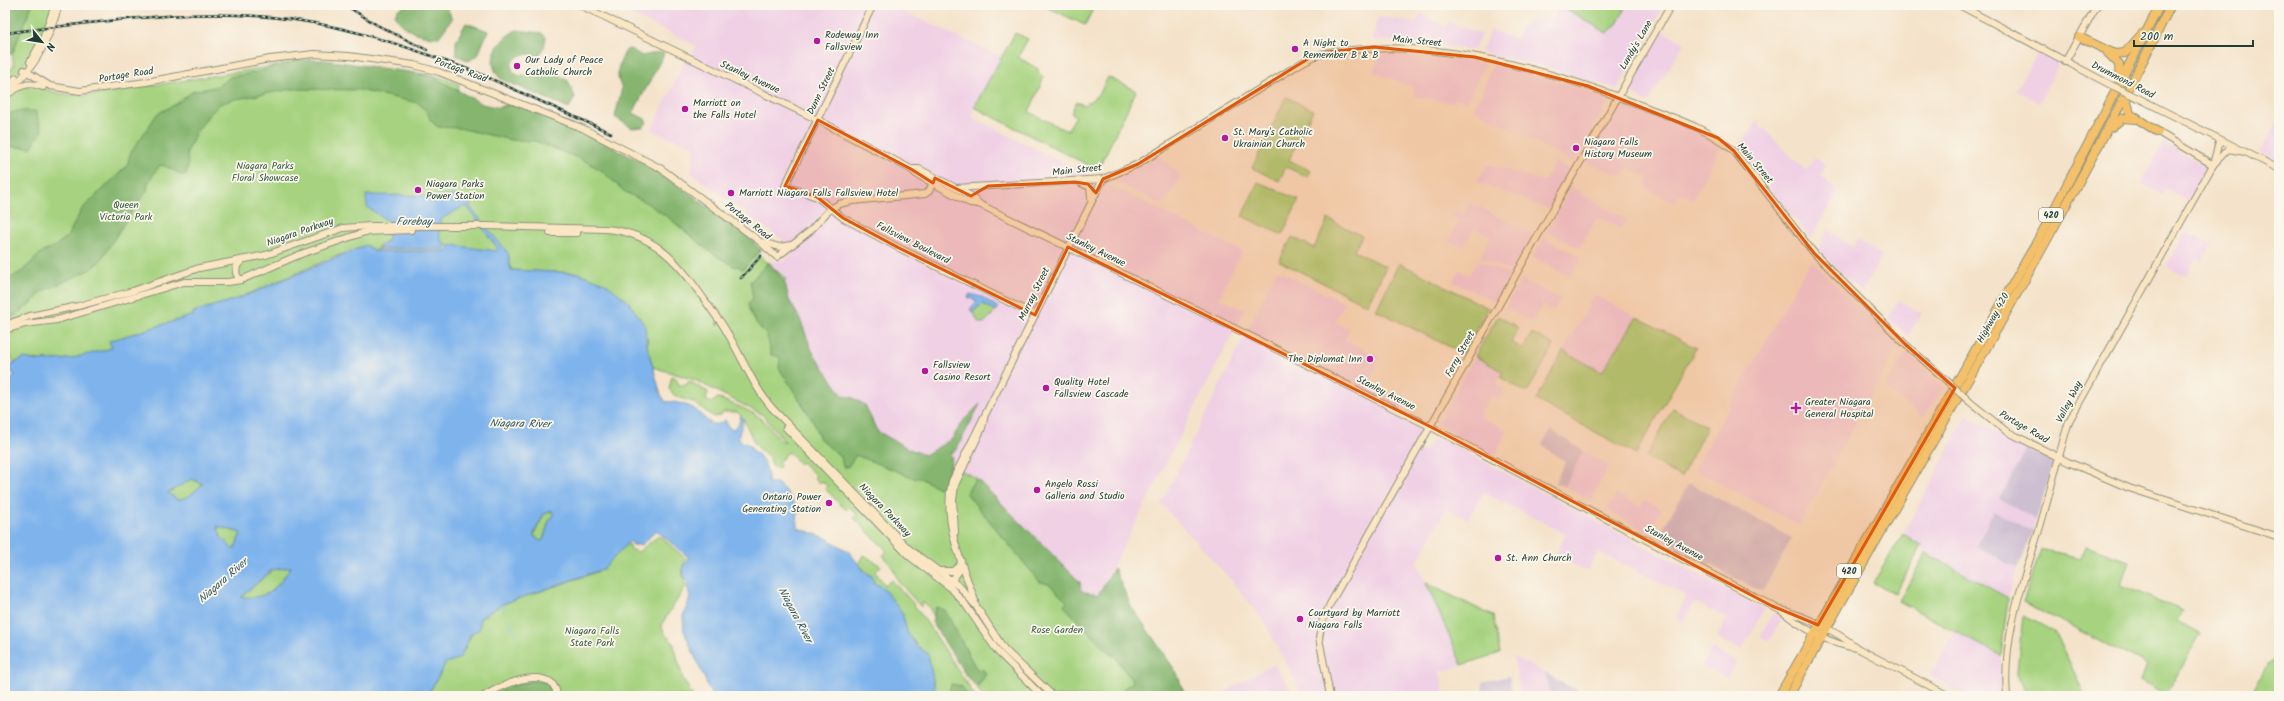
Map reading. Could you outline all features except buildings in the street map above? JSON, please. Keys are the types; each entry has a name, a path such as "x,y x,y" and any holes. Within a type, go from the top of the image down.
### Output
{"highway":[{"name":"Highway 420","path":"1820,631 2044,229 2120,86 2160,5"},
{"name":"Highway 420","path":"1820,631 2021,289 2126,96 2172,5"},
{"path":"2079,37 2115,54 2125,53 2152,22"},
{"path":"2103,49 2119,64 2121,73 2120,86"},
{"path":"2126,96 2126,102 2130,114 2158,132"},
{"path":"2103,138 2118,120 2126,117 2139,121"},
{"path":"1784,696 1820,631"},
{"name":"420","path":"1779,696 1820,631"},
{"name":"420","path":"1790,696 1820,631"}],"main road":[{"path":"5,88 25,72 40,45 54,5"},
{"path":"5,93 25,72 44,47 59,5"},
{"name":"Stanley Avenue","path":"580,5 818,120 911,169 919,169 970,203 979,204 1068,247 1431,427 1780,610 1795,621 1820,631 1845,647 1857,648 1950,696"},
{"name":"Dunn Street","path":"785,186 873,5"},
{"name":"Lundy's Lane","path":"1618,96 1671,5"},
{"name":"Drummond Road","path":"1959,5 2065,62 2279,169"},
{"path":"2065,62 2097,5"},
{"name":"Main Street","path":"956,188 1075,182 1103,179 1138,164 1311,58 1327,52 1374,48 1398,48 1475,57 1550,74 1618,96 1689,124 1718,138 1734,151 1812,250"},
{"name":"Portage Road","path":"25,72 47,85 66,90 84,91 112,88 270,59 314,54 349,56 414,65 439,72 582,128 660,168 758,240 777,257 810,231 830,209"},
{"path":"5,96 20,86 30,83 59,92 73,94 97,92 112,88"},
{"name":"Ferry Street","path":"1330,696 1319,638 1322,622 1330,604 1618,96"},
{"path":"2158,132 2194,154 2215,164 2228,149 2245,152"},
{"name":"Valley Way","path":"2215,164 2215,152 2221,141"},
{"name":"Valley Way","path":"2007,696 2006,658 2016,605 2060,458 2069,421 2215,164 2221,141"},
{"path":"2194,154 2204,156 2215,152"},
{"name":"Murray Street","path":"976,606 960,561 954,538 953,500 955,485 982,428 984,419 1103,179"},
{"path":"830,209 852,200 925,194 934,180"},
{"name":"Stanley Avenue","path":"934,180 956,188 973,197 979,204"},
{"path":"1075,182 1088,184 1092,192 1091,204"},
{"name":"Fallsview Boulevard","path":"785,186 817,197 843,218 899,248 1035,315"},
{"path":"973,197 976,191 988,186"},
{"name":"Niagara Parkway","path":"5,325 30,316 78,306 133,291 199,268 273,253 336,230 354,227 606,229 636,235 655,245 673,259 737,347 758,388 772,408 907,547 952,580 976,606 1004,649 1053,696"},
{"name":"Niagara Parkway","path":"5,330 25,324 57,320 184,282 230,282 244,279 317,248 365,232 387,228"},
{"path":"758,240 779,247 791,245"},
{"name":"Portage Road","path":"1812,250 1905,344 1970,402 2006,431 2060,458 2129,488 2279,537"},
{"path":"244,259 238,263 236,273 239,279 244,279"},
{"name":"Niagara Parkway","path":"717,321 755,390 770,410 909,556 948,586 965,604 1002,656 1042,696"},
{"path":"940,571 950,572 960,561"},
{"path":"948,586 960,561"},
{"path":"484,696 502,686 535,678 552,683 556,690 556,696"}],"highlighted area":[{"path":"1374,47 1475,57 1588,86 1718,138 1734,151 1814,253 1905,344 1955,388 1818,625 1772,606 1431,427 1068,247 1035,315 899,248 843,218 817,197 785,186 818,120 911,169 933,183 935,178 971,196 988,186 1075,182 1088,184 1096,193 1103,179 1138,164 1311,57 1327,52"}],"shaded area":[{"path":"612,5 890,5 1002,57 974,107 972,117 1242,251 1219,298 1245,310 1098,596 1081,591 1080,582 976,478 860,436 807,374 783,283 786,279 769,262 786,260 792,253 784,241 691,173 695,146 651,131 683,65 697,46"},
{"path":"1560,5 1607,33 1617,24 1627,5 1647,5 1661,12 1617,89 1552,69 1480,52 1491,30 1516,39 1521,28 1532,20 1537,20 1540,15 1551,20"},
{"path":"1421,14 1446,27 1449,22 1481,34 1474,50 1427,43 1372,40 1378,17 1416,22"},
{"path":"1661,30 1684,43 1648,102 1631,93 1628,88"},
{"path":"1381,53 1469,61 1485,64 1467,102 1455,98 1453,103 1414,96 1413,87 1373,72"},
{"path":"2038,53 2059,64 2039,103 2016,90"},
{"path":"1493,65 1576,87 1609,100 1574,163 1474,109"},
{"path":"1620,103 1690,129 1710,138 1721,147 1693,199 1679,193 1674,203 1645,188 1649,178 1627,168 1622,176 1585,162"},
{"path":"2279,118 2279,163 2259,153"},
{"path":"1757,122 1806,171 1815,158 1826,165 1820,175 1837,192 1811,239 1737,148"},
{"path":"2164,141 2207,167 2189,203 2166,188 2162,195 2141,183"},
{"path":"1159,156 1181,176 1163,205 1114,181"},
{"path":"1555,161 1570,170 1549,209 1477,182 1488,164 1544,181"},
{"path":"1571,187 1627,220 1622,229 1598,217 1579,248 1547,231"},
{"path":"1469,202 1533,234 1512,272 1480,257 1491,236 1474,228 1463,248 1448,240 1459,221 1451,216 1456,209 1464,213"},
{"path":"1828,230 1853,247 1858,239 1882,256 1862,292 1818,250"},
{"path":"2186,231 2212,244 2202,262 2196,259 2186,277 2166,266"},
{"path":"1544,238 1581,257 1570,277 1533,257"},
{"path":"1478,260 1510,275 1496,302 1453,282 1459,270 1469,275"},
{"name":"Greater Niagara General Hospital","path":"1811,260 1898,346 1799,525 1694,469"},
{"path":"1277,270 1344,303 1335,322 1349,329 1345,340 1380,357 1368,385 1405,404 1399,416 1419,428 1420,436 1415,446 1424,452 1434,438 1441,439 1764,609 1742,651 1717,638 1727,618 1695,602 1683,622 1676,618 1687,596 1598,552 1587,571 1555,555 1566,534 1484,493 1468,519 1446,509 1417,563 1462,665 1440,672 1444,696 1303,696 1266,625 1233,582 1161,504"},
{"path":"1521,279 1560,299 1554,310 1542,305 1532,322 1505,308"},
{"path":"1594,295 1637,317 1602,372 1563,351"},
{"path":"1899,300 1922,313 1908,336 1888,318"},
{"path":"1906,352 1944,387 1923,417 1885,388"},
{"path":"1475,356 1503,372 1496,384 1504,389 1498,401 1490,397 1479,416 1508,431 1495,455 1437,425"},
{"path":"1967,415 2027,449 2000,499 2036,520 2033,531 1994,511 1975,546 2018,568 2008,598 1926,553 1922,546 1903,534"},
{"path":"1551,430 1583,451 1565,486 1555,483 1565,462 1542,445"},
{"path":"2027,449 2054,462 2036,520 1999,499"},
{"path":"1583,451 1609,466 1591,500 1565,486"},
{"path":"1689,483 1792,538 1762,592 1658,537"},
{"path":"1616,494 1640,506 1644,500 1662,509 1649,531 1647,532 1607,510"},
{"path":"1994,511 2033,531 2018,568 1975,547"},
{"path":"1773,613 1782,618 1769,642 1760,637"},
{"path":"1955,631 2001,656 2002,696 1968,696 1930,676"},
{"path":"1711,648 1737,661 1728,679 1702,665"},
{"path":"1513,657 1545,673 1551,696 1521,696"},
{"path":"1274,664 1295,696 1217,696"},
{"path":"1545,673 1588,696 1551,696"},
{"path":"1509,676 1513,696 1483,696 1482,682"}],"green space":[{"path":"5,5 32,5 12,54 5,54"},
{"path":"32,5 53,5 40,39 34,49 22,68 5,85 5,75 14,65 12,54"},
{"path":"408,5 443,5 447,7 452,19 439,37 420,34 408,29 398,20 395,15 397,10"},
{"path":"1042,5 1095,5 1085,25"},
{"path":"1567,5 1627,5 1617,24 1607,33 1565,8"},
{"path":"466,23 488,31 478,55 469,61 456,55 456,41"},
{"path":"517,30 542,33 546,37 542,52 538,56 526,54 520,56 511,64 513,71 521,76 548,68 568,81 575,97 569,108 501,79 496,72 493,65 493,58 499,44 504,38"},
{"path":"1015,33 1028,39 1018,57 1038,69 1038,73 1044,77 1029,112 1067,131 1076,116 1071,113 1076,102 1085,105 1100,93 1108,77 1136,91 1098,170 974,107"},
{"path":"630,49 642,56 660,52 664,54 633,113 645,119 647,123 643,127 632,128 615,117 622,88 618,78 618,69 626,50"},
{"path":"297,60 325,60 434,77 482,104 500,108 509,105 537,110 592,133 617,150 650,165 747,235 761,250 742,270 738,266 735,267 709,251 669,218 645,202 625,192 601,170 583,160 535,141 511,140 459,128 438,127 431,121 427,112 418,103 359,90 292,89 231,100 220,104 208,116 195,134 187,152 188,167 186,174 181,175 162,165 159,166 148,183 147,191 136,205 100,261 91,269 42,292 33,302 5,322 5,281 21,272 41,253 55,246 67,237 82,209 127,166 130,154 157,114 176,104 193,91 215,87 229,77 258,72"},
{"name":"Queen Victoria Park","path":"306,61 435,75 459,84 458,92 481,105 495,108 510,104 580,132 706,207 786,279 783,283 807,374 860,436 948,464 976,478 1080,582 1081,591 1098,596 1169,696 983,696 977,688 986,673 983,670 980,671 974,665 958,636 936,607 934,616 928,606 921,602 921,607 898,581 894,570 883,555 887,551 854,518 857,514 849,507 846,510 825,489 827,486 822,481 820,483 814,478 816,476 802,462 800,464 788,452 778,463 780,467 778,469 772,466 771,461 755,444 743,418 737,412 723,412 721,415 714,417 693,402 675,396 669,389 672,376 676,378 679,385 686,385 689,381 708,392 706,400 711,403 718,398 753,413 763,420 782,441 786,443 763,415 695,380 653,367 647,346 648,339 578,273 511,270 508,253 501,247 496,251 449,246 445,244 439,236 440,219 466,204 367,207 388,221 388,240 379,245 377,251 364,248 333,257 237,299 194,312 194,315 110,341 112,348 86,356 69,359 33,359 14,363 5,342 5,98 19,88 37,86 58,93 85,96"},
{"path":"1286,97 1313,110 1289,160 1311,171 1308,177 1286,167 1279,181 1252,168"},
{"path":"18,111 35,111 42,131 31,148 5,146 5,115"},
{"path":"1258,182 1299,200 1282,235 1242,216"},
{"path":"1328,219 1362,236 1354,251 1386,267 1367,305 1279,261 1292,237 1314,248"},
{"path":"769,262 785,283 789,300 800,319 812,351 843,396 853,398 865,405 877,431 909,449 925,455 952,439 964,420 980,404 956,450 950,453 952,460 943,485 939,488 918,477 916,479 856,455 848,467 843,467 841,457 820,439 813,421 779,368 780,357 771,355 767,335 755,321 750,312 748,304 753,298 750,282"},
{"path":"1399,263 1488,308 1464,354 1376,310"},
{"path":"982,304 996,311 984,323 979,323 973,312"},
{"path":"1498,316 1519,328 1511,342 1523,349 1532,333 1554,345 1527,393 1500,377 1503,372 1475,356"},
{"path":"1637,317 1696,348 1636,454 1536,400 1563,351 1602,372"},
{"path":"1673,408 1707,427 1681,477 1646,457"},
{"path":"976,478 1080,582 1081,591 1098,595 1114,568 1131,606 1177,673 1185,696 1123,696 1123,689 1133,682 1114,655 1111,655 1064,606 1067,602 1049,584 1040,582 966,493"},
{"path":"192,479 203,484 189,496 178,500 167,492"},
{"path":"552,511 554,515 549,521 543,540 540,541 534,535 544,514"},
{"path":"216,526 241,533 234,550 221,537"},
{"path":"1903,534 1922,546 1895,593 1873,583"},
{"name":"Niagara Falls State Park","path":"657,537 661,537 686,559 683,572 686,586 661,625 665,634 673,642 683,679 693,696 427,696 446,663 460,658 480,618 503,604 597,572 627,544 630,545 630,549 638,552"},
{"path":"2085,546 2129,561 2121,585 2183,611 2177,621 2201,634 2166,694 2141,680 2147,665 2023,602 2041,549 2081,558"},
{"path":"1926,553 2008,598 2001,656 1899,601"},
{"path":"864,555 881,566 875,572 885,585 892,580 912,602 975,696 968,696 961,686 951,684 949,693 951,696 936,696 928,654 917,646 907,632 902,612 875,584 872,576 859,565"},
{"path":"291,567 278,586 259,599 240,597 273,570"},
{"path":"1426,583 1493,616 1500,653 1462,665"},
{"path":"936,607 945,610 974,665 980,671 983,669 986,674 977,687 967,677 932,622"},
{"path":"2023,615 2056,633 2085,696 2027,696 2017,672"},
{"path":"2277,658 2279,659 2279,696 2250,696 2269,662"},
{"path":"532,681 546,682 553,687 554,696 489,696 514,685"},
{"path":"951,684 961,686 968,696 951,696 949,693"}],"water":[{"path":"366,195 454,196 462,197 468,200 470,197 470,207 508,253 511,270 578,273 605,283 628,301 645,326 647,346 661,395 666,402 677,403 690,407 713,424 721,423 725,420 729,428 733,429 739,424 740,417 743,418 743,423 739,434 740,440 750,445 751,449 762,459 766,468 768,483 777,483 791,498 796,508 798,528 826,538 848,551 866,573 872,576 875,584 881,586 902,612 907,632 917,646 928,654 936,696 712,696 684,631 683,616 690,598 687,585 689,581 684,578 683,565 688,562 688,557 656,530 642,545 633,545 630,541 603,569 503,604 480,618 480,629 471,634 460,658 446,663 427,696 5,696 5,384 14,376 13,372 5,370 5,364 10,365 24,358 39,361 69,359 112,348 109,341 194,315 193,312 237,299 366,245 374,251 444,251 452,245 496,251 498,249 468,208 464,206 440,220 440,238 447,245 444,249 377,249 388,240 388,221 367,207","holes":["192,479 203,484 189,496 178,500 168,493","552,511 554,515 549,521 543,540 540,541 534,536 534,533 544,514","217,526 241,533 234,550 221,537","291,567 276,587 270,591 258,596 241,597 272,570"]},
{"path":"970,294 982,297 999,308 996,311 982,304 972,312 970,309 977,301 968,297"}],"waterway":[{"path":"798,515 814,499"},
{"path":"503,604 504,612"},
{"path":"508,619 516,634"}],"railway":[{"path":"345,5 377,25 427,50"},
{"path":"5,33 150,17 186,15 259,16 295,20 341,28 408,48 473,71"},
{"path":"469,69 611,133"},
{"path":"741,278 761,256"}],"place":[{"name":"Rodeway Inn Fallsview","path":"817,41"},
{"name":"A Night to Remember B & B","path":"1295,49"},
{"name":"Our Lady of Peace Catholic Church","path":"517,66"},
{"name":"Marriott on the Falls Hotel","path":"685,109"},
{"name":"St. Mary's Catholic Ukrainian Church","path":"1225,138"},
{"name":"Niagara Falls History Museum","path":"1576,148"},
{"name":"Niagara Parks Power Station","path":"418,190"},
{"name":"Marriott Niagara Falls Fallsview Hotel","path":"731,193"},
{"name":"The Diplomat Inn","path":"1370,359"},
{"name":"Fallsview Casino Resort","path":"925,371"},
{"name":"Quality Hotel Fallsview Cascade","path":"1046,388"},
{"name":"Greater Niagara General Hospital","path":"1796,408"},
{"name":"Angelo Rossi Galleria and Studio","path":"1037,490"},
{"name":"Ontario Power Generating Station","path":"829,503"},
{"name":"St. Ann Church","path":"1498,558"},
{"name":"Courtyard by Marriott Niagara Falls","path":"1300,619"}],"park label":[{"name":"Niagara Parks Floral Showcase","path":"265,172"},
{"name":"Rose Garden","path":"1057,630"}],"water label":[{"name":"Forebay","path":"414,222"},
{"name":"Niagara River","path":"520,424"},
{"name":"Niagara River","path":"223,581"},
{"name":"Niagara River","path":"795,615"}]}
